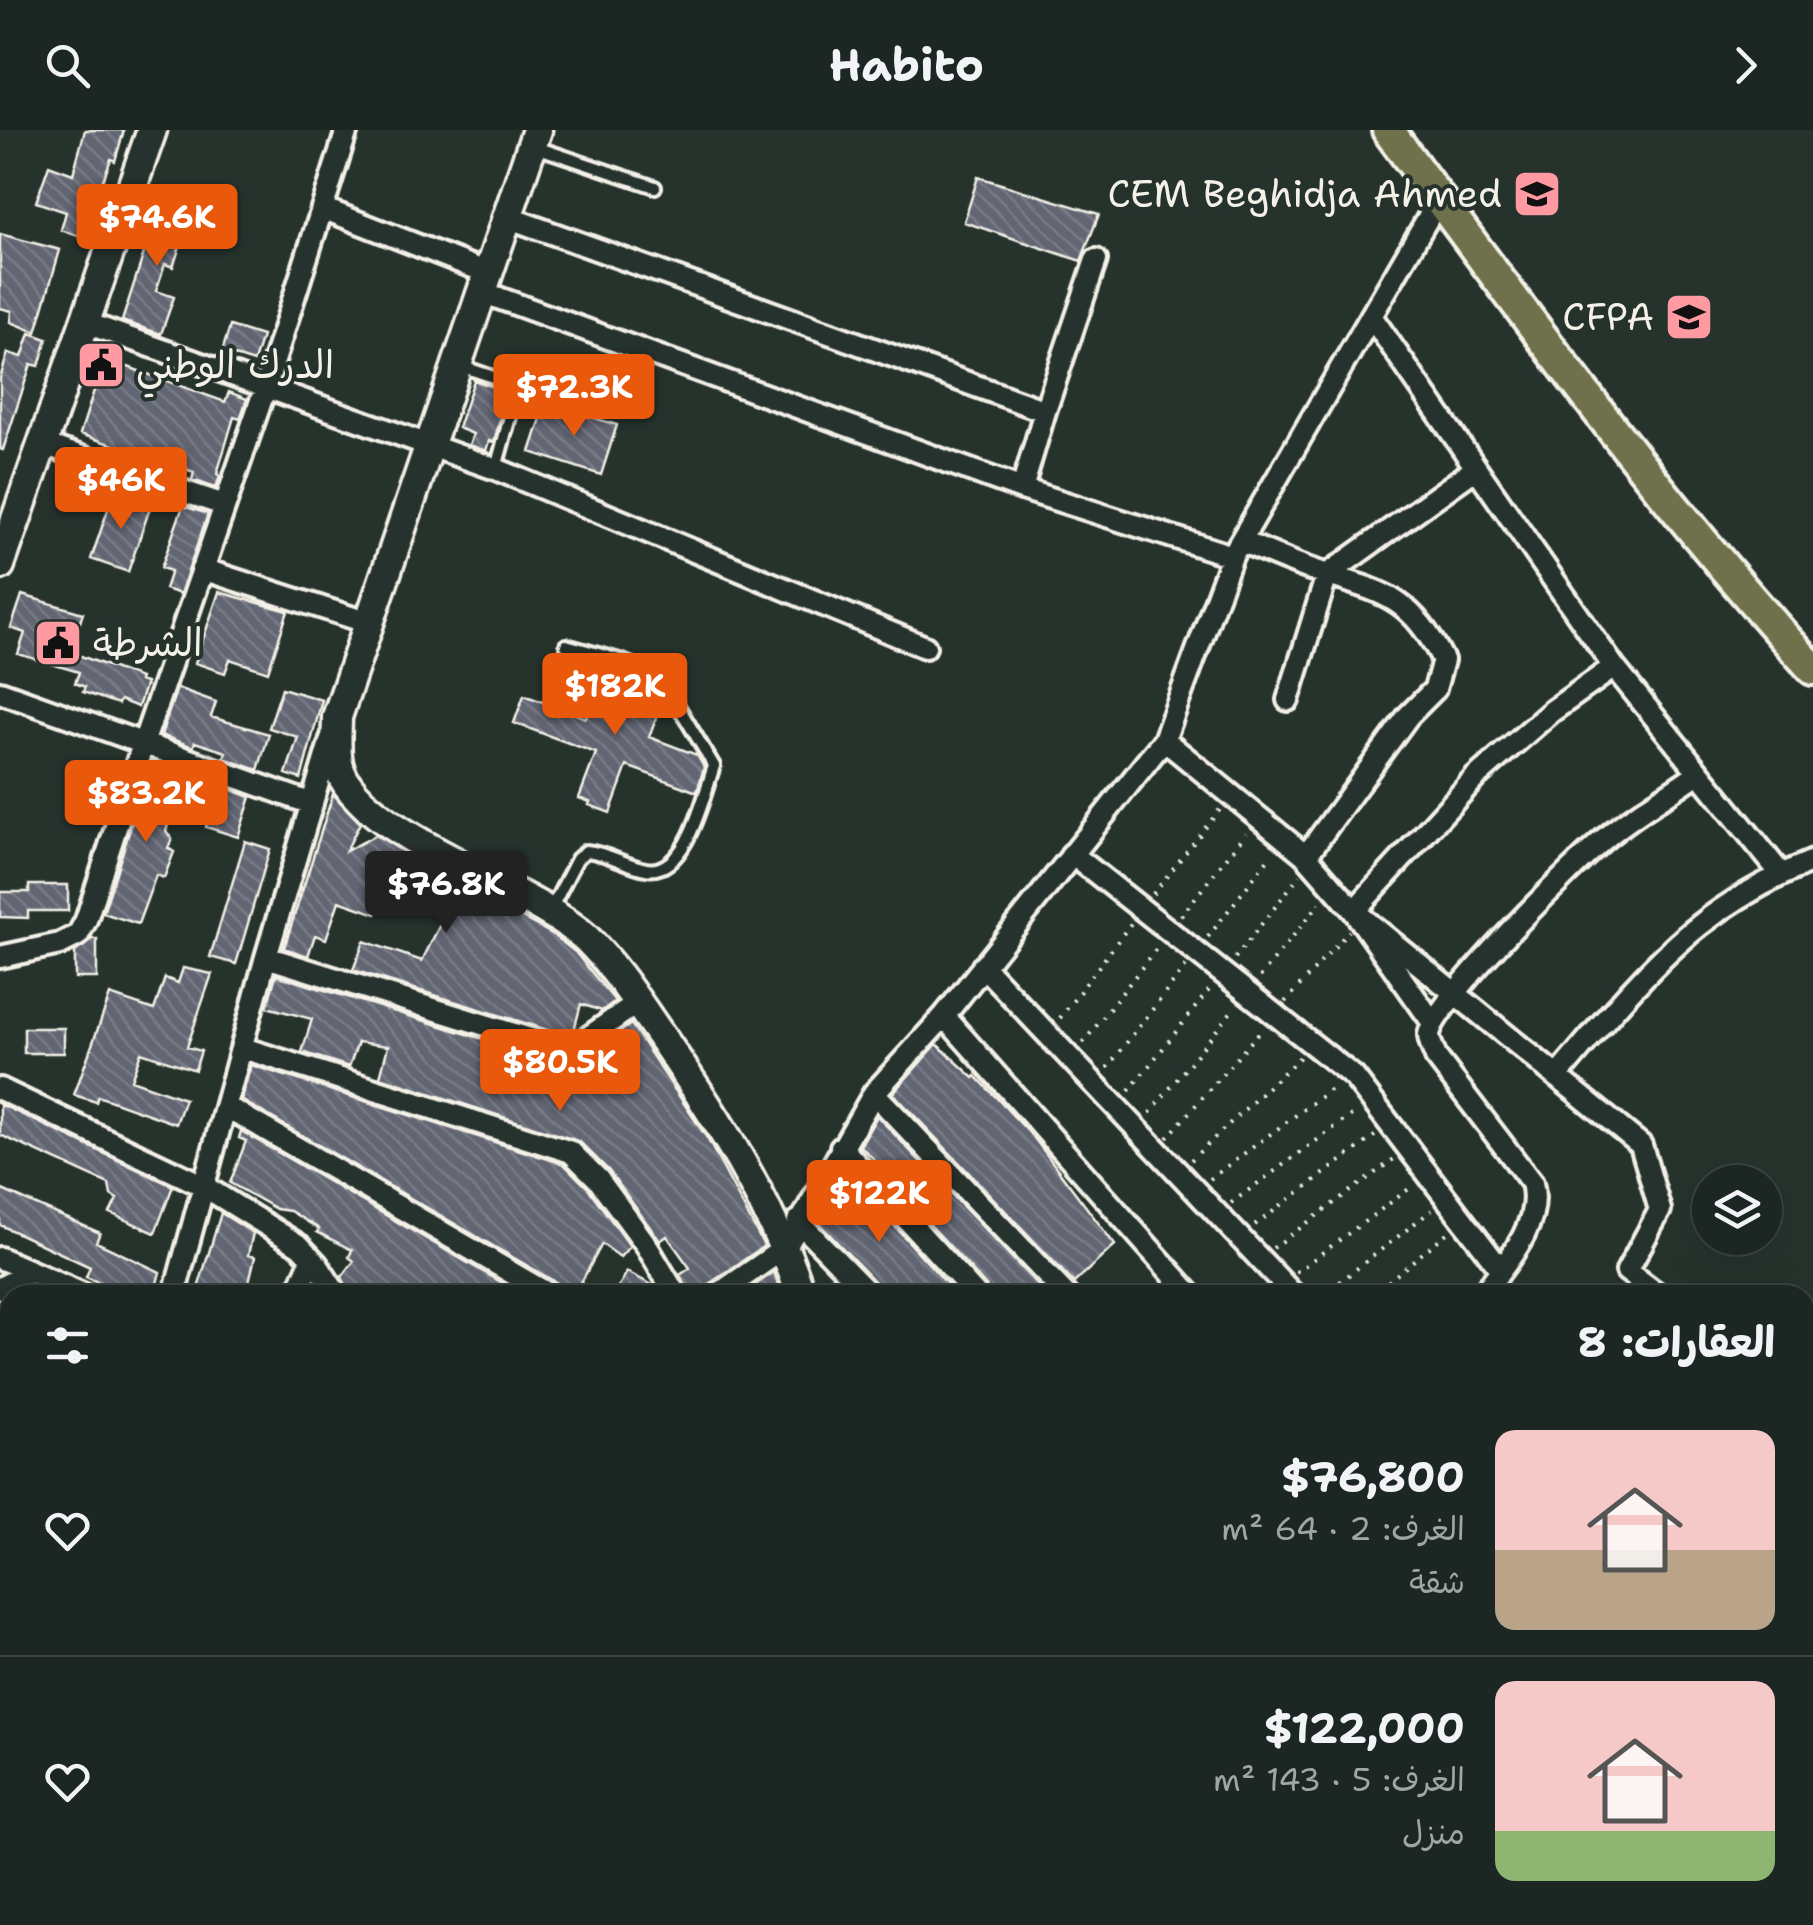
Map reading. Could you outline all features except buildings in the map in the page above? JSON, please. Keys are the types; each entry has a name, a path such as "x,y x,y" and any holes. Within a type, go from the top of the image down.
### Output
{"main road":[{"path":"0,566 152,130"},
{"path":"1388,130 1578,388 1758,609 1813,669"},
{"path":"534,138 337,717 338,765 352,792 388,823 550,912 587,939 638,1002 694,1085 764,1202 786,1247 798,1285"}],"street":[{"path":"0,957 60,944 78,936 86,920 266,386 346,130"},
{"path":"731,1285 786,1247 874,1093 944,1016 1164,740 1236,548 1438,199"},
{"path":"322,208 485,283 1022,489 1369,586 1400,602 1427,629 1442,660 1435,689 1408,716 1308,859"},
{"path":"507,217 1044,411"},
{"path":"1022,489 1044,411 1096,260"},
{"path":"1371,316 1614,667 1782,874"},
{"path":"86,323 430,444 926,646"},
{"path":"43,444 224,505"},
{"path":"1288,700 1326,575 1475,469"},
{"path":"202,569 369,622"},
{"path":"1357,915 1476,777 1552,711 1614,667"},
{"path":"0,692 312,804"},
{"path":"177,1285 266,957 337,717"},
{"path":"1164,740 1308,859 1357,915 1433,1024"},
{"path":"1490,1285 1521,1238 1536,1200 1532,1184 1436,1057 1429,1038 1433,1024 1457,992 1570,869 1612,833 1698,773"},
{"path":"1072,854 1351,1074 1501,1270"},
{"path":"1557,1076 1614,1009 1700,925 1782,874 1813,862"},
{"path":"1357,915 1457,992 1641,1145 1660,1210 1626,1271 1645,1285"},
{"path":"266,957 569,1052 638,1002"},
{"path":"983,966 1285,1285"},
{"path":"944,1016 1183,1285"},
{"path":"243,1048 571,1152 610,1195 670,1285"},
{"path":"0,1089 202,1185 300,1246 329,1285"},
{"path":"874,1093 1056,1285"},
{"path":"227,1107 533,1285"},
{"path":"841,1147 967,1285"},
{"path":"798,1221 860,1285"},
{"path":"0,1258 61,1285"},
{"path":"300,1285 312,1259"},
{"path":"6,1285 30,1272"}],"lane":[{"path":"534,138 655,187"},
{"path":"457,364 502,380 516,395 496,470"},
{"path":"550,912 577,859 586,851 601,852 650,870 667,864 685,846 714,766 660,676 566,645"}],"path":[{"path":"1048,1034 1231,795"},
{"path":"1071,1058 1258,817"},
{"path":"1095,1084 1284,838"},
{"path":"1116,1106 1224,972 1308,859"},
{"path":"1137,1128 1333,888"},
{"path":"1157,1149 1357,915"},
{"path":"1178,1172 1314,1043"},
{"path":"1196,1190 1351,1074"},
{"path":"1218,1213 1372,1099"},
{"path":"1240,1236 1392,1124"},
{"path":"1260,1257 1410,1148"},
{"path":"1294,1285 1429,1174"},
{"path":"1335,1285 1447,1198"},
{"path":"1384,1285 1463,1220"}],"place":[{"name":"CEM Beghidja Ahmed","path":"1537,194"},
{"name":"CFPA","path":"1689,317"},
{"name":"الدرك الوطني","path":"101,365"},
{"name":"الشرطة","path":"58,643"}]}
